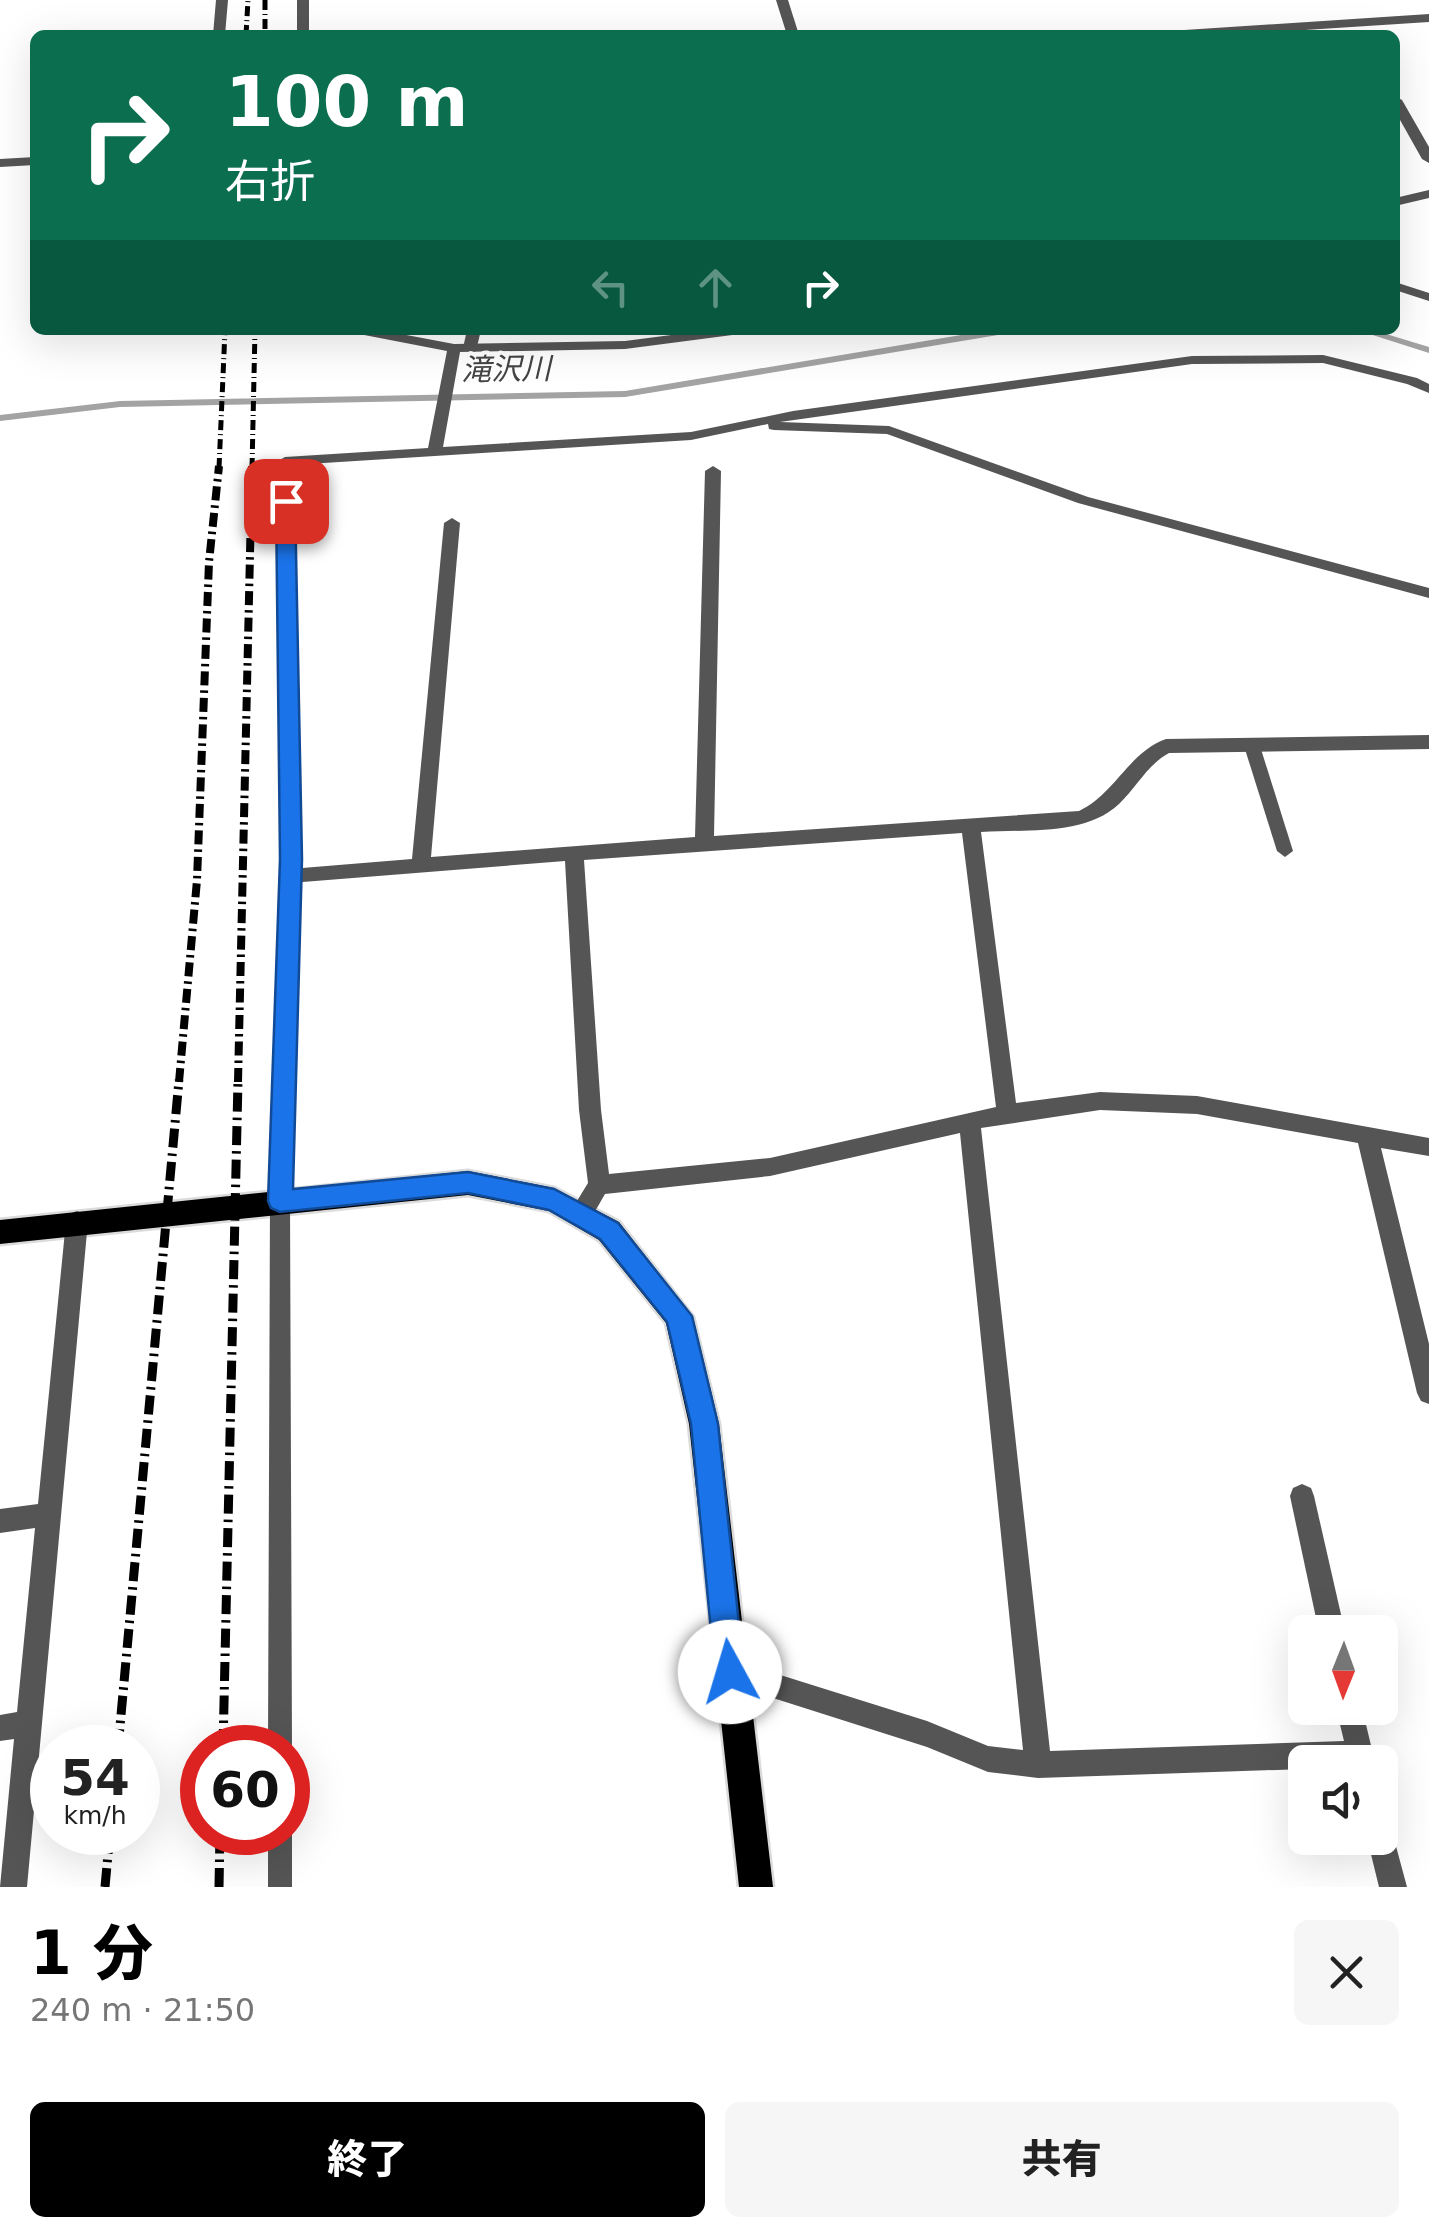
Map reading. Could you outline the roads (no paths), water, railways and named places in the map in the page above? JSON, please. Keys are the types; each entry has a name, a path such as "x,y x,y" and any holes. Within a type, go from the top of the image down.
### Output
{"main road":[{"path":"0,1232 77,1220 468,1182 554,1200 609,1231 679,1316 704,1424 756,1887"}],"street":[{"path":"220,30 222,0"},
{"path":"303,0 303,30"},
{"path":"782,0 791,30"},
{"path":"1243,30 1429,18"},
{"path":"1350,21 1355,30"},
{"path":"1400,109 1429,158"},
{"path":"0,163 30,161"},
{"path":"1400,201 1429,194"},
{"path":"462,348 471,335"},
{"path":"704,845 712,471"},
{"path":"421,866 452,523"},
{"path":"290,876 1082,818 1114,802 1150,753 1166,746 1429,742"},
{"path":"970,826 1007,1113"},
{"path":"574,853 590,1110 599,1185 580,1214"},
{"path":"599,1185 770,1167 1007,1113 1100,1101 1197,1104 1429,1147"},
{"path":"970,1123 1038,1765"},
{"path":"1368,1138 1429,1393"},
{"path":"13,1887 77,1220"},
{"path":"1302,1496 1328,1615"},
{"path":"0,1521 48,1514"},
{"path":"730,1672 926,1734 988,1759 1038,1765 1288,1760"},
{"path":"0,1728 28,1724"},
{"path":"1385,1855 1393,1887"}],"lane":[{"path":"1400,288 1429,297"},
{"path":"388,335 462,348 624,345 701,335"},
{"path":"624,345 629,335"},
{"path":"435,450 448,384 462,348"},
{"path":"280,1725 280,1201 290,876 285,462 690,436 1192,360 1323,359 1412,381 1429,389"},
{"path":"743,425 888,430 1083,500 1429,594"},
{"path":"1252,746 1285,851"},
{"path":"280,1855 280,1887"}],"waterway":[{"name":"滝沢川","path":"0,418 120,404 625,394 980,335"},
{"name":"滝沢川","path":"1379,335 1429,350"}],"railway":[{"path":"246,30 248,0"},
{"path":"265,0 265,30"},
{"path":"219,468 225,335"},
{"path":"252,468 255,335"},
{"path":"179,1082 197,880 209,562 219,466"},
{"path":"238,1082 252,466"},
{"path":"120,1725 179,1080"},
{"path":"224,1725 238,1080"},
{"path":"105,1887 108,1855"},
{"path":"219,1887 220,1855"}]}
